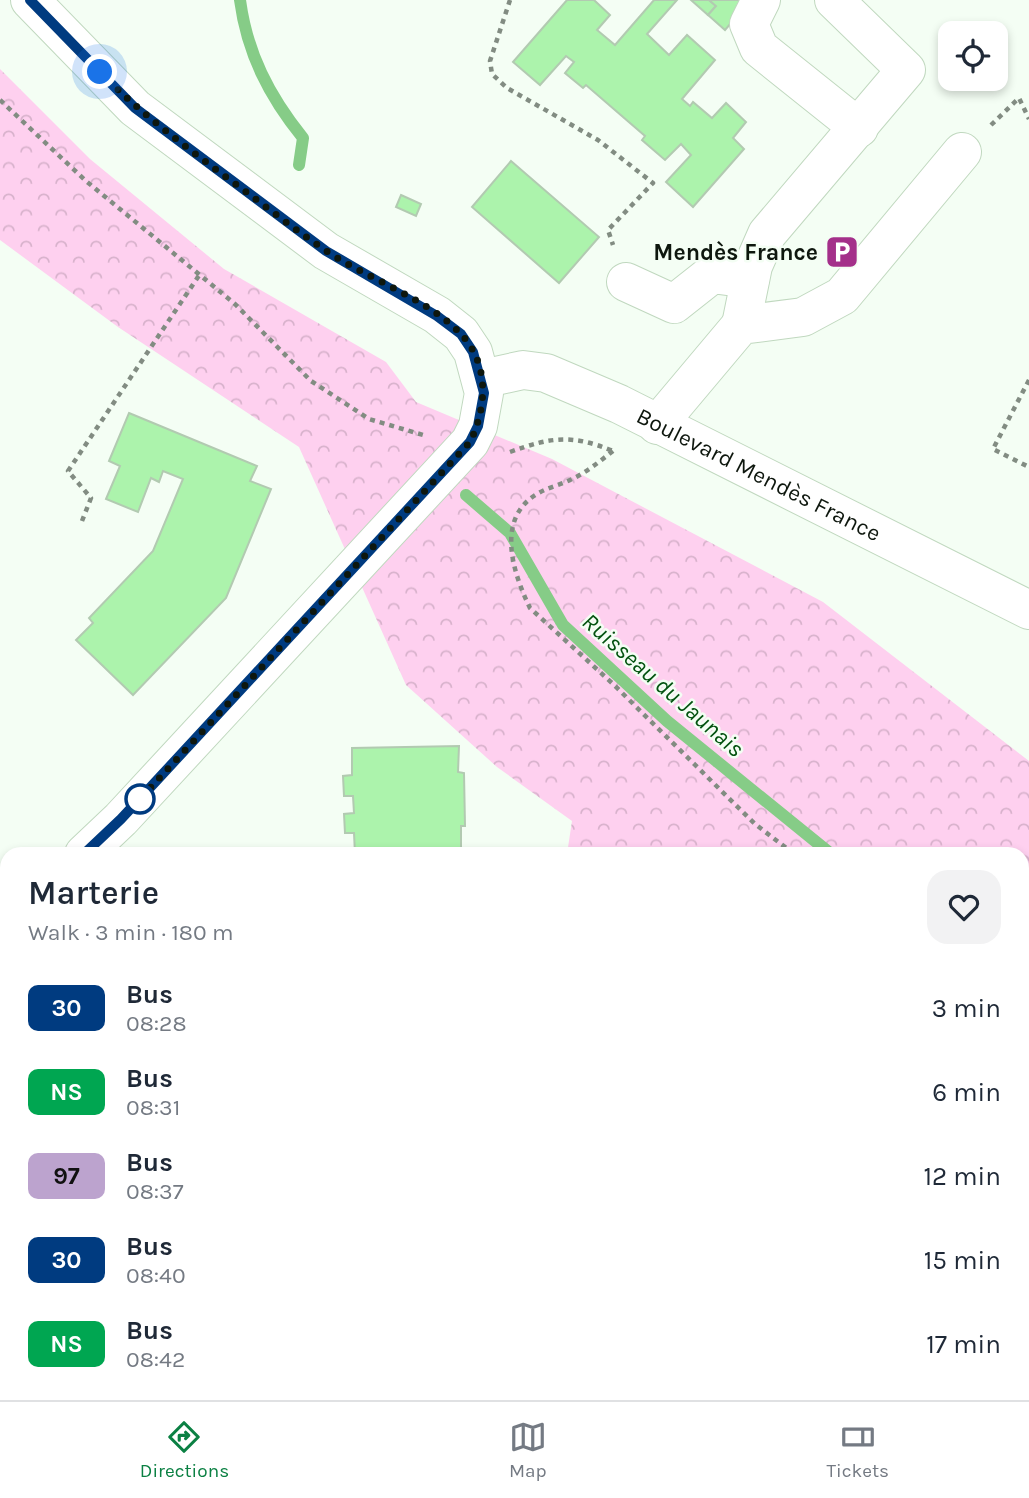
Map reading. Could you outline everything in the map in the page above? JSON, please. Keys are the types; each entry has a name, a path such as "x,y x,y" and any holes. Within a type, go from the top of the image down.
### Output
{"street":[{"path":"30,0 135,108 326,251 437,316 461,334 473,352 484,393 480,418 470,442 121,819 91,847"},
{"path":"761,0 749,24 759,48 859,128"},
{"path":"651,422 741,325 750,279 767,234 906,70 834,0"},
{"path":"741,325 803,317 842,296 962,152"},
{"path":"626,282 674,304 712,274 750,279"},
{"name":"Boulevard Mendès France","path":"482,379 523,370 546,373 651,422 1029,610"}],"path":[{"path":"510,0 490,61 492,74 507,88 597,140 653,183 608,230 626,282"},
{"path":"962,152 1019,98 1029,119"},
{"path":"0,100 86,181 235,304 311,381 369,419 440,440 481,469 494,458 546,440 570,438 613,451"},
{"path":"82,521 91,498 68,471 200,274"},
{"path":"1029,380 993,449 1029,467"},
{"path":"651,422 570,481 535,495 521,508 512,527 513,572 530,608 612,683 755,824 785,847"}],"green space":[{"path":"0,69 90,159 224,269 386,362 416,402 552,459 823,602 1029,761 1029,847 568,847 572,821 497,767 406,685 299,447 118,327 0,240"}],"building":[{"path":"567,0 594,0 610,15 597,30 615,45 654,0 677,0 647,34 669,55 687,35 715,60 682,99 690,106 693,102 712,118 726,103 746,122 733,138 744,149 693,207 666,182 691,155 681,144 665,160 642,140 645,136 586,85 583,88 565,73 574,62 566,56 540,85 513,62"},
{"path":"691,0 709,0 716,6 708,15"},
{"path":"709,0 751,0 725,30 708,15 716,6"},
{"path":"511,161 599,237 559,283 472,207"},
{"path":"401,195 421,204 416,216 396,207"},
{"path":"129,413 257,466 250,481 271,489 226,598 133,695 76,640 93,623 89,618 153,551 183,479 163,471 159,482 151,478 138,512 106,499 120,466 109,461"},
{"path":"459,746 458,772 464,773 465,826 461,826 461,847 355,847 354,833 345,833 344,814 354,813 353,796 344,796 343,776 352,775 352,748"}],"waterway":[{"name":"Ruisseau du Jaunais","path":"240,0 248,38 261,73 303,138 299,165"},
{"name":"Ruisseau du Jaunais","path":"466,495 510,533 563,625 667,721 822,847"}],"bus line":[{"name":"30","path":"30,0 135,108 326,251 437,316 461,334 473,352 484,393 478,426 470,442 121,819 91,847"}],"place":[{"name":"Mendès France","path":"842,252"}],"route":[{"path":"100,72 135,108 326,251 437,316 461,334 473,352 484,393 478,426 470,442 140,799"}]}
